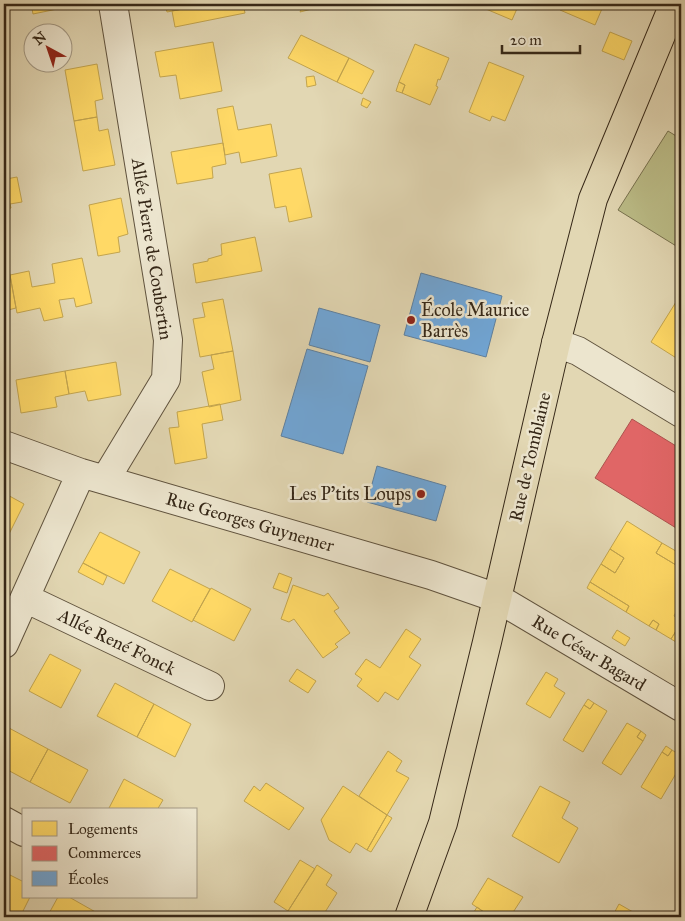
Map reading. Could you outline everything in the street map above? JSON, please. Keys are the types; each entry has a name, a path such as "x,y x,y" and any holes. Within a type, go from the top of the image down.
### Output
{"main road":[{"name":"Rue de Tomblaine","path":"409,917 443,823 556,342 593,199 674,4"}],"street":[{"name":"Allée Pierre de Coubertin","path":"4,644 24,598 93,476 166,379 168,340 113,4"},
{"path":"556,342 578,351 681,413"},
{"name":"Rue Georges Guynemer","path":"4,445 93,476 431,575 497,598"},
{"name":"Allée René Fonck","path":"24,598 210,686"},
{"name":"Rue César Bagard","path":"497,598 681,707"},
{"path":"4,821 22,831"}],"green space":[{"path":"668,131 681,139 681,249 618,210"}],"building: Logements":[{"path":"31,4 67,4 67,7 33,14"},
{"path":"165,4 209,4 167,12"},
{"path":"209,4 243,4 245,13 175,27 172,11"},
{"path":"304,4 319,4 316,8 300,12"},
{"path":"474,4 519,4 512,20"},
{"path":"563,4 604,4 595,25 560,10"},
{"path":"610,32 632,41 624,60 602,51"},
{"path":"301,35 349,58 337,82 288,58"},
{"path":"213,42 222,91 180,99 176,75 160,77 155,52"},
{"path":"415,44 449,58 440,80 438,79 436,86 438,87 430,105 402,93 405,85 399,82"},
{"path":"349,58 374,71 362,94 337,82"},
{"path":"489,62 524,76 505,121 492,116 490,121 469,112"},
{"path":"97,64 103,99 95,101 97,117 74,121 65,72 72,72 72,69"},
{"path":"314,76 316,85 307,87 306,77"},
{"path":"399,82 405,85 402,93 396,91"},
{"path":"363,98 371,102 367,108 361,105"},
{"path":"233,106 238,130 271,124 277,156 241,163 239,152 225,155 217,109"},
{"path":"97,117 99,131 108,129 115,165 83,171 74,121"},
{"path":"223,143 226,164 212,167 213,178 177,184 171,152"},
{"path":"301,168 312,217 289,222 286,206 275,208 269,174"},
{"path":"4,174 6,179 17,177 22,202 10,204 11,208 4,209"},
{"path":"121,198 128,234 118,237 120,252 98,256 89,205"},
{"path":"255,237 262,271 196,283 193,264 208,261 208,259 222,255 221,244"},
{"path":"82,258 92,303 76,307 74,298 59,300 63,317 44,321 40,308 17,313 10,275 29,271 32,287 55,283 52,264"},
{"path":"9,270 16,308 4,311 4,271"},
{"path":"681,294 681,361 651,342"},
{"path":"223,299 233,351 200,357 193,319 205,317 202,303"},
{"path":"233,351 241,400 209,407 202,372 214,369 211,355"},
{"path":"116,362 121,395 88,401 85,391 69,394 65,371"},
{"path":"65,371 69,394 55,397 57,407 21,413 16,380"},
{"path":"220,404 223,420 202,424 207,458 175,464 169,428 179,427 177,412"},
{"path":"4,493 24,504 4,544"},
{"path":"627,521 662,543 656,553 681,568 681,613 677,610 674,616 681,620 681,623 671,639 656,630 659,624 653,620 649,626 626,612 629,606 590,582 601,564 615,573 624,558 610,549"},
{"path":"100,532 140,552 124,584 83,563"},
{"path":"662,543 681,554 681,568 656,553"},
{"path":"610,549 624,558 615,573 601,564"},
{"path":"83,563 107,576 103,585 78,572"},
{"path":"170,569 210,589 192,622 152,601"},
{"path":"279,573 292,578 287,593 273,588"},
{"path":"590,582 629,606 626,612 587,588"},
{"path":"293,585 324,596 328,593 339,608 334,611 350,633 335,644 338,647 323,658 294,619 289,622 281,619"},
{"path":"211,588 251,609 234,641 193,620"},
{"path":"653,620 659,624 656,630 649,626"},
{"path":"681,623 681,645 671,639"},
{"path":"406,629 421,639 409,657 421,665 398,700 385,692 378,702 357,686 362,679 355,674 366,659 380,668"},
{"path":"617,630 630,638 625,646 612,638"},
{"path":"50,654 81,670 61,708 29,691"},
{"path":"297,669 316,681 308,693 289,681"},
{"path":"546,672 558,679 554,686 565,693 550,718 526,704"},
{"path":"115,683 154,704 137,737 97,716"},
{"path":"588,699 594,703 590,709 584,705"},
{"path":"594,703 607,711 583,752 563,740 584,705 590,709"},
{"path":"154,704 191,724 175,757 137,737"},
{"path":"627,723 641,731 637,737 643,741 621,775 602,763"},
{"path":"9,728 48,749 30,782 4,768 4,737"},
{"path":"641,731 646,735 643,741 637,737"},
{"path":"666,746 672,750 668,756 662,752"},
{"path":"48,749 88,770 70,803 30,782"},
{"path":"672,750 681,756 681,765 661,799 641,787 662,752 668,756"},
{"path":"388,751 402,761 396,771 409,778 387,815 359,796"},
{"path":"124,779 163,800 158,808 109,808"},
{"path":"266,783 304,808 289,830 244,801 254,786 260,791"},
{"path":"343,786 387,815 367,850 356,843 350,853 329,840 321,820"},
{"path":"540,786 570,802 562,818 578,828 559,863 512,836"},
{"path":"387,815 392,818 371,852 367,850"},
{"path":"300,860 315,869 288,911 274,902"},
{"path":"317,865 332,875 326,885 337,893 322,917 298,917 288,911"},
{"path":"4,872 22,881 22,898 30,898 20,917 4,915"},
{"path":"488,878 523,897 510,917 491,917 472,904"},
{"path":"57,898 71,898 99,914 97,917 47,917"},
{"path":"619,904 633,912 631,917 612,917"},
{"path":"477,907 491,917 471,917"},
{"path":"288,911 298,917 284,917"}],"building: Commerces":[{"path":"632,419 681,449 681,531 595,478"}],"building: Écoles":[{"path":"421,273 502,296 486,357 404,335"},
{"path":"319,308 380,325 370,362 309,345"},
{"path":"307,349 368,366 343,454 281,436"},
{"path":"377,466 446,486 436,521 367,502"}],"place":[{"name":"École Maurice Barrès","path":"411,320"},
{"name":"Les P'tits Loups","path":"421,494"}]}
